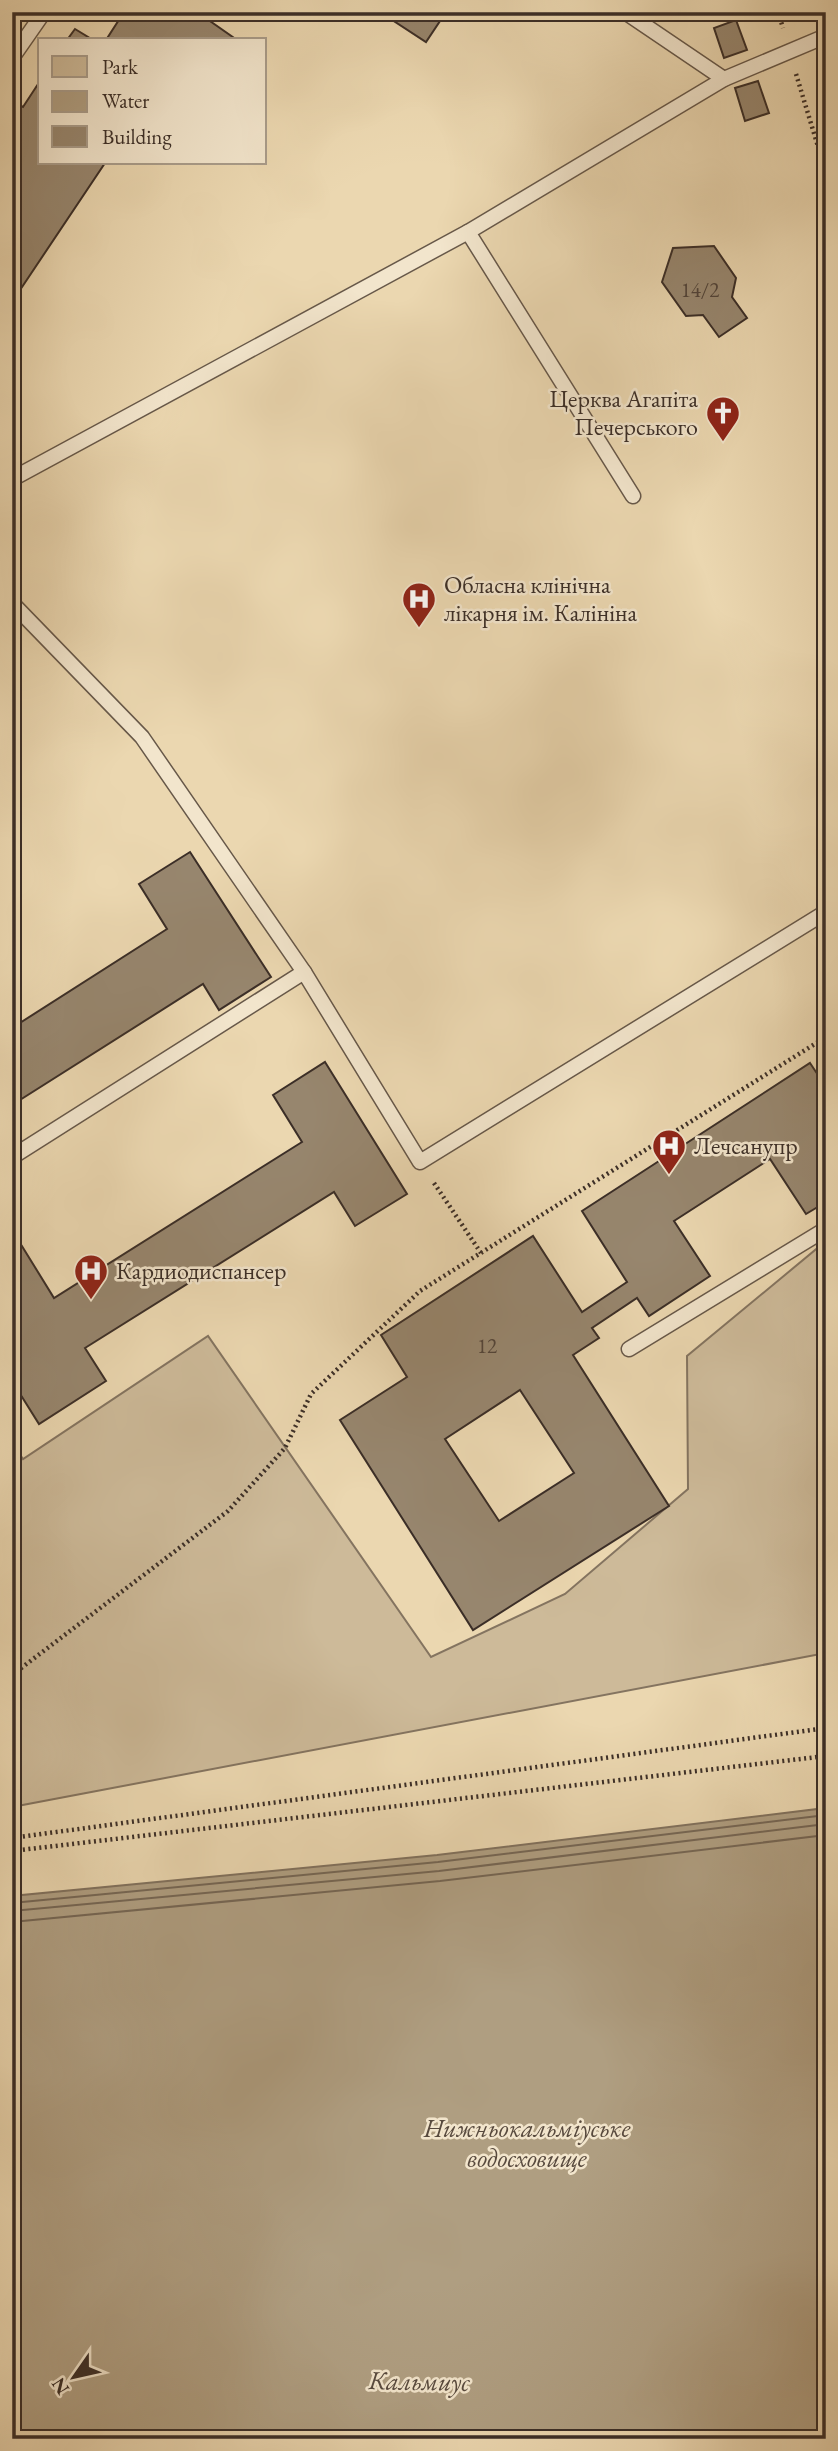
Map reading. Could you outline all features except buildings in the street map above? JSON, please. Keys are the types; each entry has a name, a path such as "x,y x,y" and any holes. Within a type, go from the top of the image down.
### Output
{"lane":[{"path":"12,58 44,12"},
{"path":"625,12 724,79"},
{"path":"12,479 468,232 724,79 789,48 826,36"},
{"path":"468,232 633,496"},
{"path":"12,603 142,737 304,972 420,1162 826,912"},
{"path":"12,1157 304,972"},
{"path":"629,1349 826,1229"}],"path":[{"path":"778,12 826,173"},
{"path":"12,1675 228,1511 285,1448 311,1394 420,1291 826,1037"},
{"path":"420,1162 481,1253"},
{"path":"12,1838 826,1728"},
{"path":"12,1851 826,1756"}],"green space":[{"path":"826,1241 826,1653 12,1807 12,1443 23,1459 208,1336 431,1657 565,1594 688,1489 687,1356"}],"water":[{"name":"Нижньокальміуське водосховище","path":"826,1808 826,2439 12,2439 12,1896 437,1855"}],"place":[{"name":"Церква Агапіта Печерського","path":"723,443"},
{"name":"Обласна клінічна лікарня ім. Калініна","path":"419,629"},
{"name":"Лечсанупр","path":"669,1176"},
{"name":"Кардиодиспансер","path":"91,1301"}],"water label":[{"name":"Кальмиус","path":"419,2381"}]}
